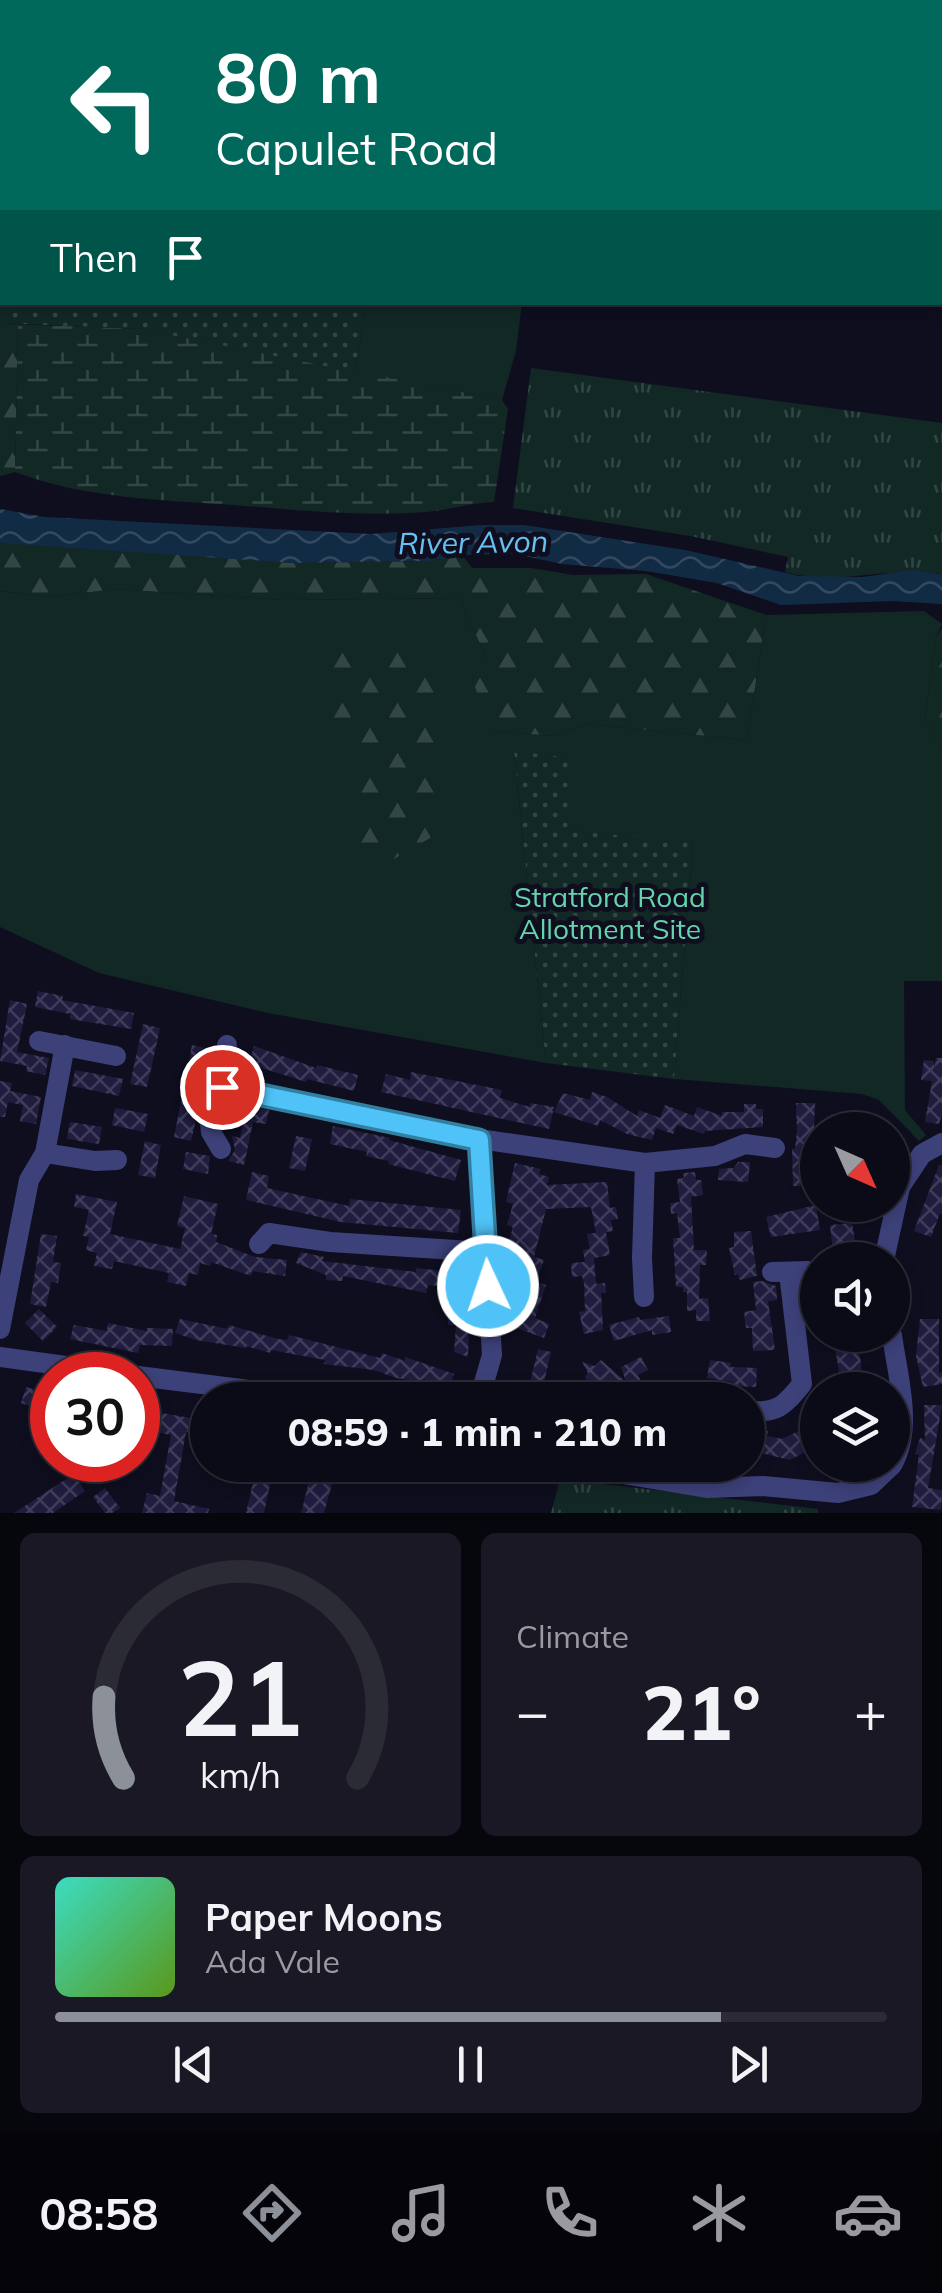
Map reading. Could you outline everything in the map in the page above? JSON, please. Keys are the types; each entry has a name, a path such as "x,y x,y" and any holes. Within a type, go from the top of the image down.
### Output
{"street":[{"path":"40,1040 116,1056"},
{"path":"0,1329 29,1180 44,1153 65,1045"},
{"path":"221,1149 211,1132 208,1106 222,1087 228,1045"},
{"path":"222,1087 479,1140 645,1164 715,1156 746,1144 776,1148"},
{"path":"479,1140 492,1355 484,1382"},
{"path":"888,1242 900,1187 922,1154 942,1143"},
{"path":"44,1153 95,1161 117,1160"},
{"path":"644,1298 645,1164"},
{"path":"259,1244 269,1233 330,1242 486,1252"},
{"path":"765,1411 784,1407 802,1384 790,1272"},
{"path":"0,1357 30,1361"},
{"path":"160,1378 190,1382"},
{"path":"681,1482 706,1488 763,1486 838,1493 874,1482"}],"green space":[{"path":"0,305 366,305 355,372 141,329 0,323"},
{"path":"366,305 522,305 516,351 502,400 355,372"},
{"path":"0,323 18,324 15,472 0,476"},
{"path":"18,324 141,329 502,400 508,409 494,502 426,512 330,512 123,496 41,481 15,472"},
{"path":"531,368 942,423 942,574 805,576 785,572 788,557 690,536 513,508"},
{"path":"0,542 293,563 429,561 462,555 472,568 531,568 573,575 646,574 766,615 747,740 587,724 555,736 491,731 475,687 487,659 459,598 284,600 115,589 51,597 0,591"},
{"path":"115,589 284,600 459,598 487,659 491,731 555,736 587,724 747,740 766,615 924,611 942,624 936,638 925,719 942,750 942,981 904,981 907,1112 891,1112 879,1100 862,1094 674,1079 693,843 570,831 569,758 514,752 546,1063 268,1013 99,973 0,927 0,591 51,597"},
{"path":"942,628 942,750 925,719 936,638"},
{"path":"364,645 396,651 426,664 438,687 445,803 430,838 394,859 361,849 351,814 352,751 323,696 325,673 337,655"},
{"name":"Stratford Road Allotment Site","path":"514,751 570,758 571,831 693,842 674,1079 546,1063"},
{"path":"910,1116 926,1135 919,1141 910,1132"},
{"path":"559,1482 818,1509 818,1513 551,1513"}],"water":[{"name":"River Avon","path":"0,509 45,517 371,534 524,525 685,550 799,576 863,577 914,570 942,574 942,604 892,601 781,605 717,583 646,571 562,564 516,554 462,555 429,561 293,563 3,543"}],"building":[{"path":"38,991 63,996 62,1000 134,1013 131,1029 70,1019 70,1014 35,1007"},
{"path":"10,1000 27,1004 17,1052 49,1058 45,1075 26,1071 27,1066 0,1061"},
{"path":"143,1024 160,1028 147,1087 130,1084"},
{"path":"192,1045 209,1049 201,1092 194,1106 196,1120 191,1141 174,1137"},
{"path":"254,1046 316,1068 317,1065 358,1075 354,1091 307,1079 306,1082 249,1064"},
{"path":"936,1058 942,1058 939,1124 925,1122 932,1081 921,1080 924,1060 934,1061 934,1069"},
{"path":"75,1070 123,1079 119,1096 72,1086"},
{"path":"411,1072 502,1090 500,1098 530,1107 530,1103 554,1107 549,1129 381,1092 386,1074 410,1080"},
{"path":"0,1081 12,1083 10,1091 41,1097 36,1124 20,1121 23,1105 8,1102 5,1117 0,1117"},
{"path":"592,1092 637,1116 639,1110 660,1118 665,1105 694,1116 697,1107 722,1116 722,1112 744,1112 744,1104 756,1104 756,1109 763,1109 763,1127 704,1134 677,1125 673,1134 656,1128 652,1140 627,1134 600,1120 598,1126 554,1112 563,1093 590,1100"},
{"path":"796,1103 815,1103 815,1112 800,1112 800,1186 793,1186 792,1149 797,1130"},
{"path":"246,1106 269,1110 266,1124 253,1122 244,1165 228,1161 235,1150 232,1136 240,1138"},
{"path":"115,1108 148,1114 144,1132 112,1125"},
{"path":"70,1122 102,1127 99,1144 67,1139"},
{"path":"333,1126 390,1138 461,1160 455,1181 330,1144"},
{"path":"296,1136 312,1139 305,1171 289,1168"},
{"path":"145,1141 161,1145 155,1178 138,1175"},
{"path":"186,1152 210,1156 208,1174 183,1169"},
{"path":"738,1162 750,1162 748,1182 718,1180 719,1169 734,1168"},
{"path":"515,1163 541,1169 539,1174 549,1177 547,1185 607,1182 610,1208 616,1207 618,1219 611,1220 613,1231 606,1232 610,1255 594,1258 596,1284 605,1283 606,1293 601,1293 603,1330 584,1334 579,1312 585,1311 584,1283 582,1276 572,1277 571,1263 585,1262 583,1250 590,1249 587,1234 596,1233 591,1207 546,1209 534,1257 544,1260 536,1282 546,1285 535,1318 549,1324 544,1338 514,1327 524,1301 512,1297 519,1276 511,1273 517,1254 506,1250 513,1227 507,1225 513,1204 506,1202"},
{"path":"939,1165 942,1214 931,1237 914,1231"},
{"path":"252,1172 269,1176 267,1188 349,1206 350,1199 461,1210 458,1233 341,1222 246,1200"},
{"path":"695,1172 696,1180 701,1180 703,1195 691,1197 694,1250 707,1250 706,1265 700,1265 699,1299 708,1298 710,1321 696,1321 696,1310 687,1311 687,1292 676,1287 673,1238 680,1238 677,1213 671,1214 670,1203 680,1202 677,1179 684,1178 683,1173"},
{"path":"76,1194 117,1202 110,1234 180,1249 185,1228 177,1226 184,1196 218,1204 211,1234 217,1235 216,1242 255,1257 287,1260 285,1276 252,1271 251,1276 211,1262 210,1266 200,1263 198,1275 189,1273 186,1286 167,1282 169,1273 114,1261 112,1269 94,1266 97,1253 86,1250 89,1237 83,1236 89,1210 74,1207"},
{"path":"800,1209 800,1222 819,1222 820,1230 771,1237 766,1217"},
{"path":"852,1223 855,1242 832,1242 830,1225"},
{"path":"751,1231 757,1276 740,1280 735,1275 729,1248 734,1247 734,1232"},
{"path":"41,1234 57,1236 53,1262 61,1263 58,1283 51,1282 46,1307 30,1304"},
{"path":"301,1252 324,1257 322,1261 416,1272 416,1268 464,1273 463,1288 428,1285 426,1293 343,1276 342,1281 326,1280 326,1275 296,1263"},
{"path":"753,1282 776,1286 777,1300 768,1301 775,1350 753,1351 752,1328 746,1328 744,1312 756,1310"},
{"path":"456,1298 470,1299 468,1357 454,1352 456,1325 448,1325 448,1309 456,1309"},
{"path":"39,1309 57,1327 43,1341 25,1323"},
{"path":"669,1316 671,1332 652,1335 652,1330 614,1341 609,1325 639,1317 640,1320"},
{"path":"180,1319 228,1329 229,1325 278,1339 287,1340 289,1335 380,1358 382,1353 405,1361 405,1357 454,1374 451,1382 422,1382 175,1333"},
{"path":"920,1319 939,1319 942,1384 923,1387 916,1356"},
{"path":"108,1323 147,1331 173,1329 172,1346 140,1345 138,1352 133,1352 70,1339 74,1325 107,1331"},
{"path":"538,1349 551,1352 544,1382 530,1382"},
{"path":"836,1352 858,1352 861,1372 839,1372"},
{"path":"641,1357 648,1370 638,1375 641,1381 626,1382 621,1367"},
{"path":"601,1360 626,1382 590,1382 585,1378 588,1373 582,1362 595,1366"},
{"path":"710,1360 731,1363 730,1367 757,1368 756,1382 707,1378"},
{"path":"26,1387 30,1388 30,1406 21,1403"},
{"path":"924,1405 942,1405 928,1488 942,1490 941,1510 912,1507 919,1455 915,1454 920,1438 925,1440"},
{"path":"160,1413 190,1418 174,1501 209,1509 208,1513 142,1513 147,1493 160,1496 171,1435 160,1433"},
{"path":"800,1430 800,1455 790,1460 765,1454 765,1431 767,1436 782,1439"},
{"path":"62,1482 79,1482 85,1491 53,1513 14,1513"},
{"path":"253,1482 270,1482 264,1513 246,1513"},
{"path":"309,1482 332,1484 324,1513 301,1513"},
{"path":"105,1488 120,1508 112,1513 105,1513 93,1497"}],"route":[{"path":"222,1087 479,1140 488,1286"}]}
